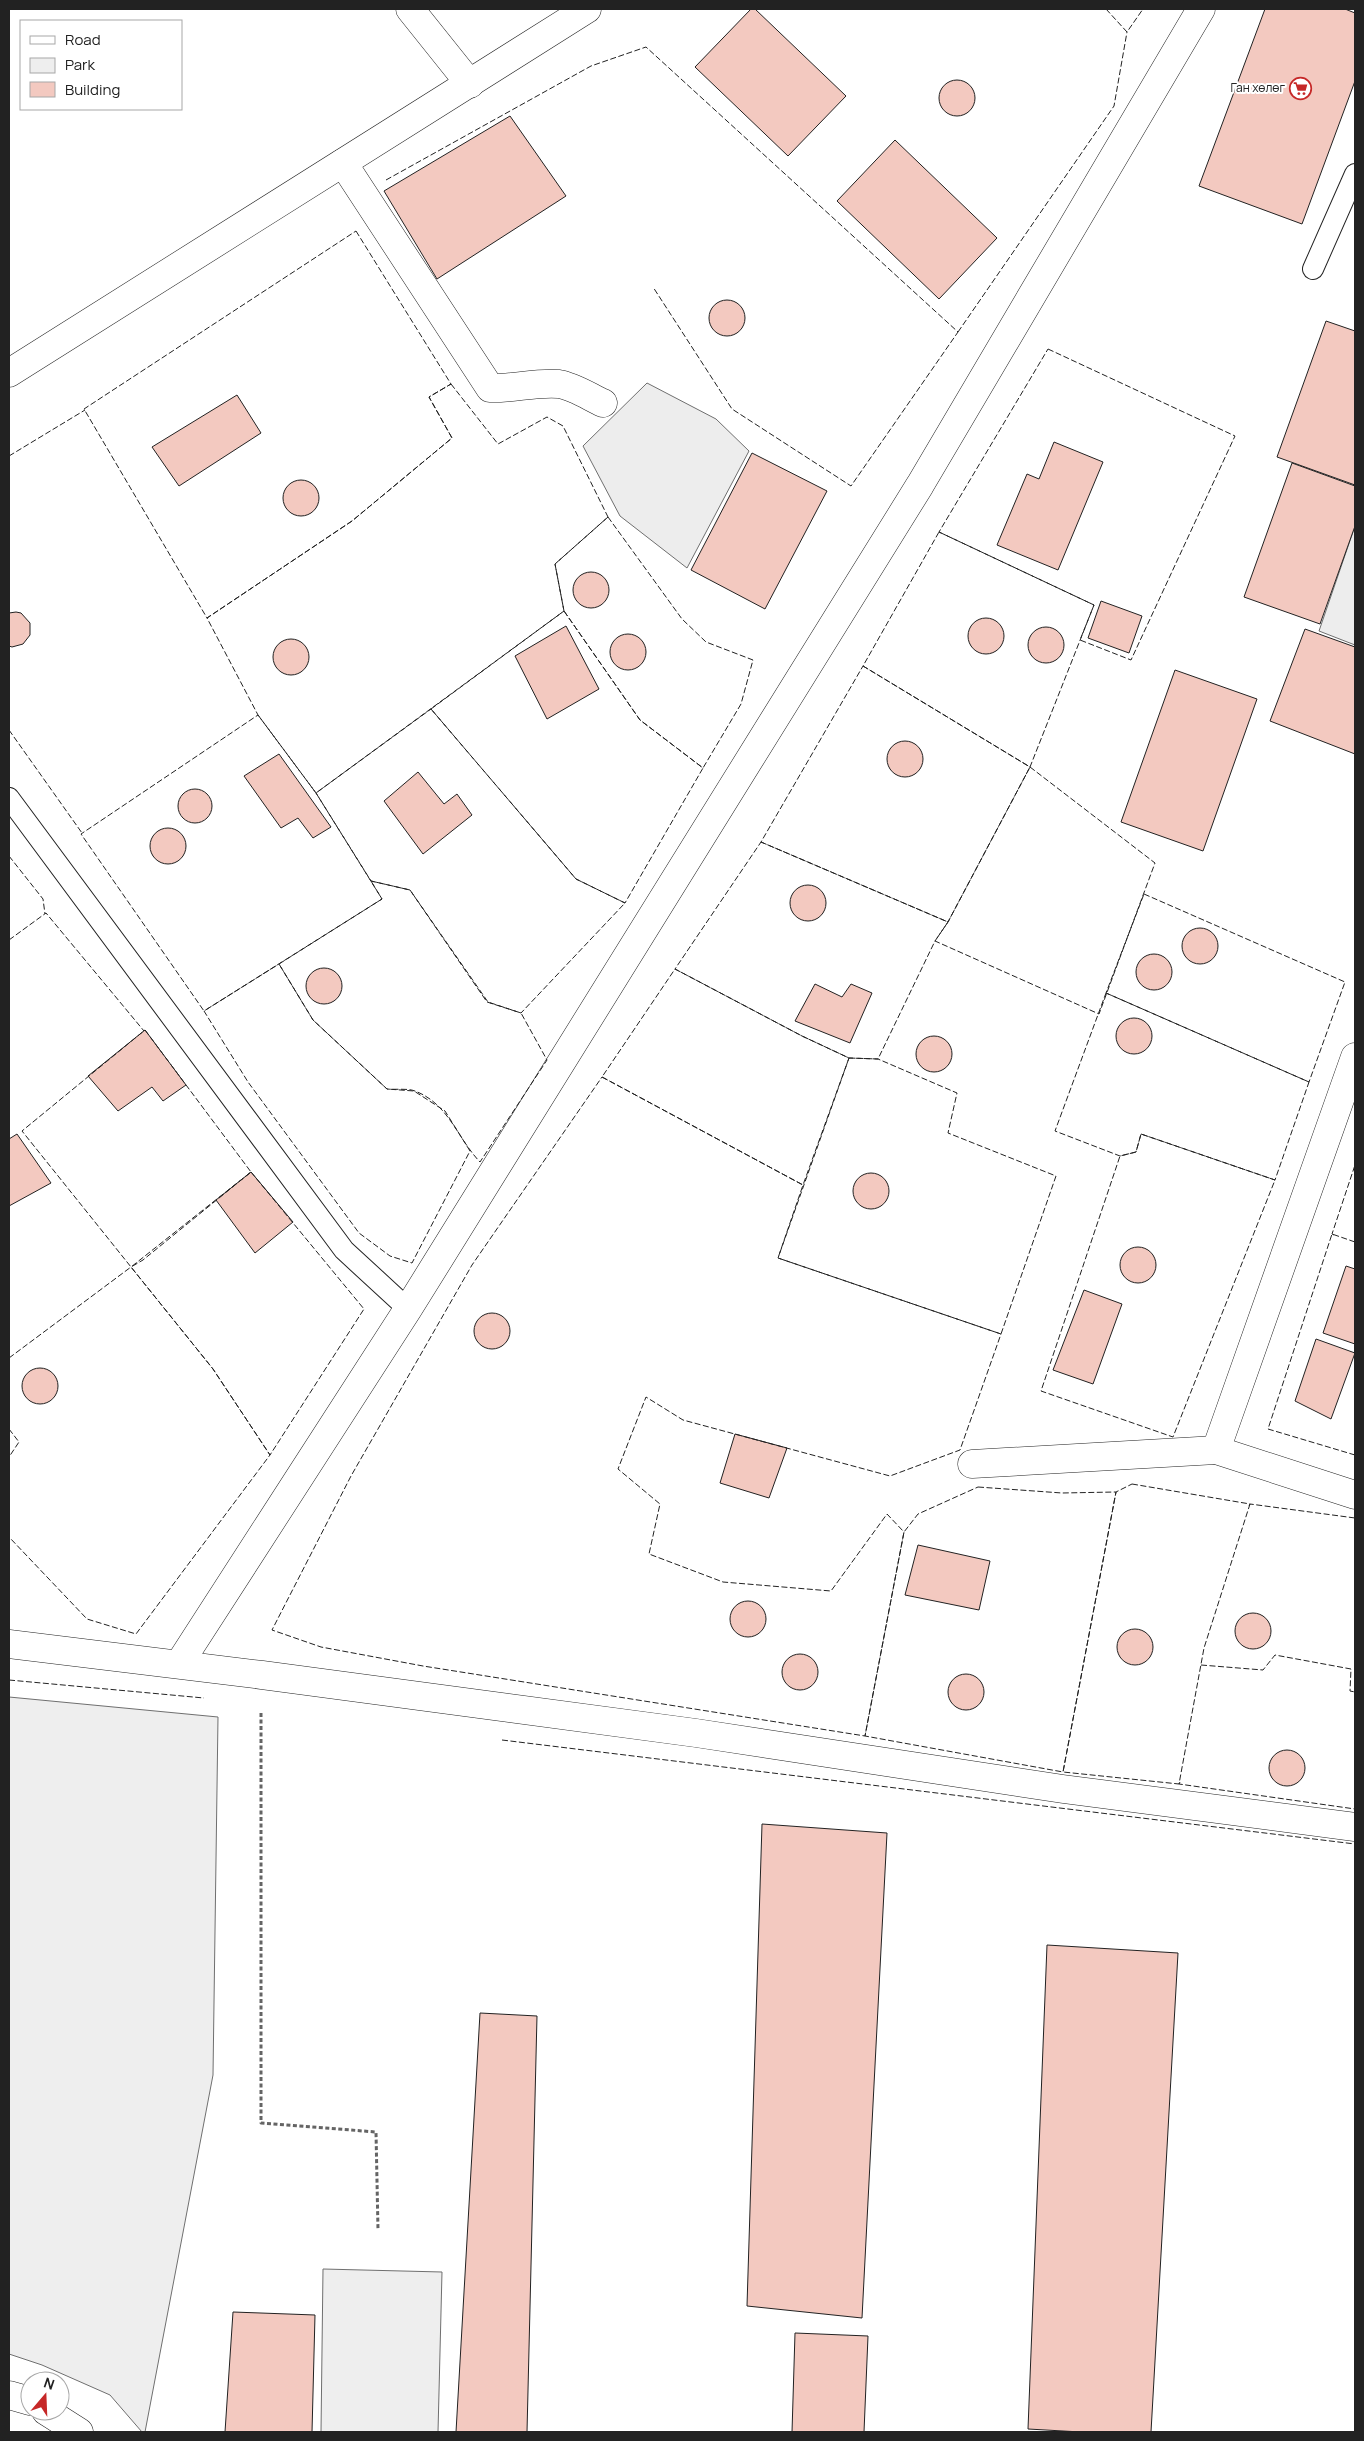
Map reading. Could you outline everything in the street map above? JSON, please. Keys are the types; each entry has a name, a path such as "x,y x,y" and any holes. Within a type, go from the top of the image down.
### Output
{"street":[{"path":"410,9 470,84"},
{"path":"9,373 587,9"},
{"path":"178,1664 408,1309 920,485 1201,9"},
{"path":"343,163 490,388 509,389 528,384 561,384 603,403"},
{"path":"1216,1450 1355,1057"},
{"path":"972,1464 1216,1450 1355,1495"},
{"path":"9,1644 262,1675 696,1734 1063,1789 1355,1827"},
{"path":"62,2421 79,2432"}],"lane":[{"path":"1313,269 1355,174"},
{"path":"9,798 344,1250 408,1309"}],"path":[{"path":"262,1675 261,2123 376,2132 378,2230"}],"green space":[{"path":"9,1697 218,1717 213,2075 145,2432 142,2432 110,2395 70,2377 70,2371 56,2371 9,2354"},
{"path":"323,2269 442,2272 438,2432 321,2432"}],"shaded area":[{"path":"647,383 716,419 749,451 687,568 620,516 583,446"},
{"path":"1355,526 1355,645 1319,631"}],"building":[{"path":"751,9 755,9 846,96 788,156 695,67"},
{"path":"1265,9 1345,9 1355,13 1355,81 1302,224 1199,186"},
{"path":"957,80 969,86 975,98 969,110 957,116 945,110 939,98 945,86"},
{"path":"510,116 566,196 437,279 384,191"},
{"path":"895,140 997,238 939,299 837,201"},
{"path":"727,300 739,306 745,318 739,330 727,336 715,330 709,318 715,306"},
{"path":"1326,321 1355,331 1355,485 1277,457"},
{"path":"237,395 261,433 179,486 152,447"},
{"path":"1054,442 1103,462 1058,570 997,545 1027,474 1039,479"},
{"path":"752,453 827,491 765,609 691,570"},
{"path":"1292,463 1355,486 1355,526 1320,624 1244,597"},
{"path":"301,480 313,486 319,498 313,510 301,516 289,510 283,498 289,486"},
{"path":"591,572 603,578 609,590 603,602 591,608 579,602 573,590 579,578"},
{"path":"1101,601 1142,616 1129,653 1088,638"},
{"path":"9,613 21,613 30,623 30,635 23,644 12,647 9,646"},
{"path":"986,618 998,624 1004,636 998,648 986,654 974,648 968,636 974,624"},
{"path":"566,626 599,689 547,719 515,656"},
{"path":"1046,627 1058,633 1064,645 1058,657 1046,663 1034,657 1028,645 1034,633"},
{"path":"1305,629 1355,647 1355,754 1270,721"},
{"path":"628,634 640,640 646,652 640,664 628,670 616,664 610,652 616,640"},
{"path":"291,639 303,645 309,657 303,669 291,675 279,669 273,657 279,645"},
{"path":"1175,670 1257,699 1203,851 1121,822"},
{"path":"905,741 917,747 923,759 917,771 905,777 893,771 887,759 893,747"},
{"path":"279,754 331,827 313,838 298,818 281,828 244,776"},
{"path":"418,772 444,804 457,794 472,815 423,854 384,801"},
{"path":"195,789 202,790 207,794 211,799 211,813 207,818 202,822 195,823 188,822 183,818 179,813 178,806 179,799 183,794 188,790"},
{"path":"168,828 180,834 186,846 180,858 168,864 156,858 150,846 156,834"},
{"path":"808,885 820,891 826,903 820,915 808,921 796,915 790,903 796,891"},
{"path":"1200,928 1212,934 1218,946 1212,958 1200,964 1188,958 1182,946 1188,934"},
{"path":"1154,954 1166,960 1172,972 1166,984 1154,990 1142,984 1136,972 1142,960"},
{"path":"324,968 336,974 342,986 336,998 324,1004 312,998 306,986 312,974"},
{"path":"815,984 842,997 851,984 872,993 850,1043 795,1021"},
{"path":"1134,1018 1146,1024 1152,1036 1146,1048 1134,1054 1122,1048 1116,1036 1122,1024"},
{"path":"145,1030 186,1085 163,1101 152,1087 118,1111 88,1076"},
{"path":"934,1036 946,1042 952,1054 946,1066 934,1072 922,1066 916,1054 922,1042"},
{"path":"17,1134 51,1183 9,1206 9,1139"},
{"path":"251,1172 293,1222 255,1253 216,1200"},
{"path":"871,1173 883,1179 889,1191 883,1203 871,1209 859,1203 853,1191 859,1179"},
{"path":"1138,1247 1150,1253 1156,1265 1150,1277 1138,1283 1126,1277 1120,1265 1126,1253"},
{"path":"1346,1266 1355,1269 1355,1344 1323,1333"},
{"path":"1084,1290 1122,1304 1093,1384 1053,1370"},
{"path":"492,1313 504,1319 510,1331 504,1343 492,1349 480,1343 474,1331 480,1319"},
{"path":"1316,1339 1355,1353 1331,1419 1295,1401"},
{"path":"40,1368 52,1374 58,1386 52,1398 40,1404 28,1398 22,1386 28,1374"},
{"path":"735,1434 787,1448 769,1498 720,1483"},
{"path":"918,1545 990,1561 979,1610 905,1595"},
{"path":"748,1601 760,1607 766,1619 760,1631 748,1637 736,1631 730,1619 736,1607"},
{"path":"1253,1613 1265,1619 1271,1631 1265,1643 1253,1649 1241,1643 1235,1631 1241,1619"},
{"path":"1135,1629 1147,1635 1153,1647 1147,1659 1135,1665 1123,1659 1117,1647 1123,1635"},
{"path":"800,1654 812,1660 818,1672 812,1684 800,1690 788,1684 782,1672 788,1660"},
{"path":"966,1674 978,1680 984,1692 978,1704 966,1710 954,1704 948,1692 954,1680"},
{"path":"1287,1750 1299,1756 1305,1768 1299,1780 1287,1786 1275,1780 1269,1768 1275,1756"},
{"path":"762,1824 887,1833 862,2318 747,2306"},
{"path":"1047,1945 1178,1953 1151,2432 1081,2432 1028,2429"},
{"path":"480,2013 537,2016 527,2432 456,2432"},
{"path":"233,2312 315,2315 312,2432 225,2432"},
{"path":"795,2333 868,2336 864,2432 792,2432"}],"fence":[{"path":"1106,9 1127,32 1143,9"},
{"path":"958,332 1114,106 1127,32"},
{"path":"386,180 591,66 646,47 958,332 851,486 732,409 653,287"},
{"path":"356,231 451,384 429,397 452,438 352,521 207,618 84,409 356,231"},
{"path":"1048,349 1235,436 1131,660 1080,640 1094,605 939,532 1048,349"},
{"path":"451,384 498,444 547,417 563,426 608,517 555,564 564,611 316,793 258,715 207,618 352,521 452,438 429,397 451,384"},
{"path":"9,456 85,410"},
{"path":"608,517 682,619 706,642 753,660 741,704 703,768 640,720 564,611 555,564 608,517"},
{"path":"939,532 1094,605 1030,767 863,666 939,532"},
{"path":"564,611 640,720 703,768 625,903 576,879 431,709 564,611"},
{"path":"863,666 1030,767 948,922 761,842 863,666"},
{"path":"431,709 576,879 625,903 521,1013 487,1002 410,890 371,881 316,793 431,709"},
{"path":"258,715 316,793 382,899 204,1011 81,834 258,715"},
{"path":"9,730 82,833"},
{"path":"1030,767 1155,863 1099,1014 935,941 948,922 1030,767"},
{"path":"761,842 948,922 935,941 878,1059 849,1058 802,1036 675,969 761,842"},
{"path":"9,856 43,899 45,914"},
{"path":"371,881 410,890 488,1002 521,1013 547,1060 480,1162 452,1122 436,1104 415,1091 387,1089 313,1020 279,964 382,899 371,881"},
{"path":"1144,894 1345,982 1309,1082 1106,993 1144,894"},
{"path":"9,940 46,913 144,1031"},
{"path":"279,964 313,1020 387,1089 414,1091 445,1111 470,1151 412,1263 390,1256 359,1233 248,1082 204,1011 279,964"},
{"path":"675,969 802,1036 849,1058 803,1185 602,1077 675,969"},
{"path":"1106,993 1309,1082 1275,1180 1141,1134 1136,1152 1120,1156 1055,1131 1106,993"},
{"path":"145,1030 251,1172 143,1260 131,1267 22,1131 145,1030"},
{"path":"849,1058 878,1059 957,1093 948,1133 1056,1176 1001,1334 778,1258 849,1058"},
{"path":"602,1077 803,1185 778,1258 1001,1334 960,1450 890,1476 683,1420 646,1397 618,1469 660,1504 649,1554 723,1582 831,1591 887,1514 904,1532 865,1736 423,1666 321,1647 272,1630 351,1476 472,1265 602,1077"},
{"path":"1141,1134 1275,1180 1173,1437 1041,1391 1120,1156 1136,1152 1141,1134"},
{"path":"1334,1235 1332,1234 1355,1165"},
{"path":"251,1172 364,1309 270,1455 213,1369 131,1267 251,1172"},
{"path":"1355,1242 1332,1234 1268,1429 1355,1455"},
{"path":"9,1358 131,1267 213,1369 270,1455 136,1634 87,1619 9,1537"},
{"path":"9,1429 19,1442 9,1457"},
{"path":"1132,1484 1250,1504 1204,1648 1179,1784 1063,1772 1116,1492 1132,1484"},
{"path":"978,1487 1062,1493 1116,1492 1063,1772 865,1736 904,1532 918,1514 978,1487"},
{"path":"1249,1506 1250,1504 1355,1518"},
{"path":"1201,1665 1263,1670 1275,1655 1351,1669 1350,1691 1355,1692"},
{"path":"9,1680 204,1698"},
{"path":"502,1740 1355,1844"},
{"path":"1180,1782 1179,1784 1355,1809"}],"place":[{"name":"Ган хөлөг","path":"1301,88"}]}
